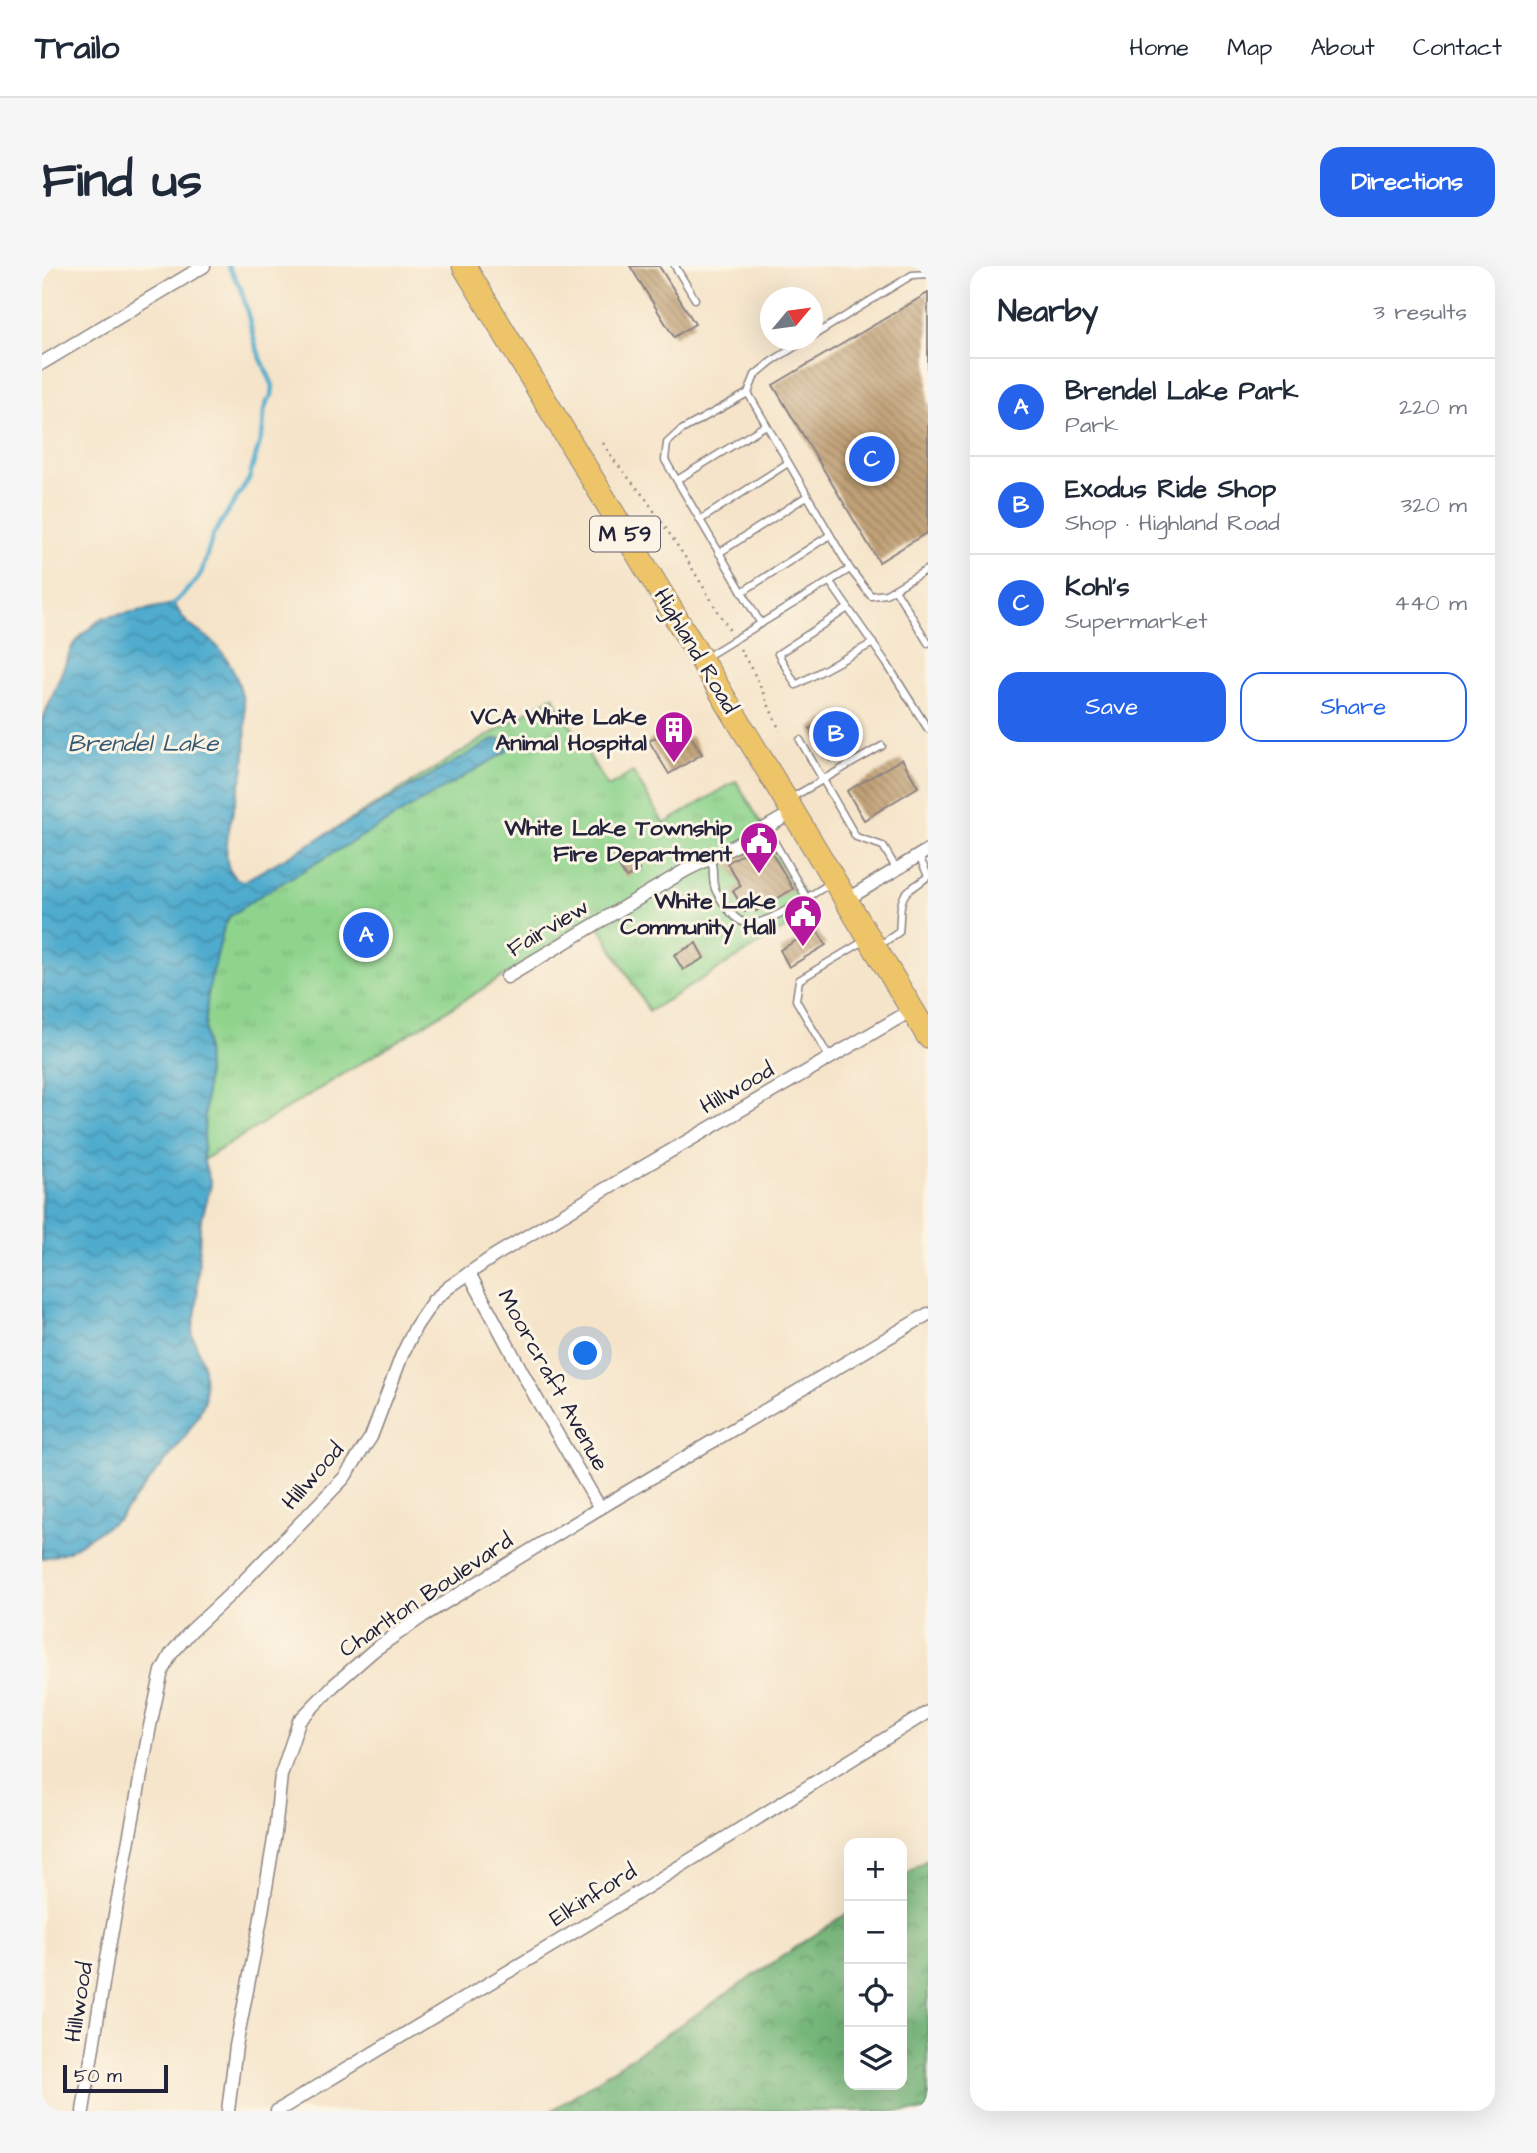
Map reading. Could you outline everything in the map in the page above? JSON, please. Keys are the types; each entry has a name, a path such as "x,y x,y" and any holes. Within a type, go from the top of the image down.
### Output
{"highway":[{"name":"Highland Road","path":"464,266 872,943 916,1011 928,1036"}],"street":[{"path":"42,363 199,267"},
{"name":"Fairview","path":"507,977 685,870 766,827 790,806"},
{"path":"840,890 897,869 923,853"},
{"name":"Hillwood","path":"83,2111 107,1958 162,1671 191,1631 238,1587 344,1478 371,1437 402,1354 433,1301 469,1273 602,1191 916,1011"},
{"name":"Moorcraft Avenue","path":"469,1273 535,1396 600,1508"},
{"name":"Charlton Boulevard","path":"228,2111 236,2046 275,1833 281,1774 299,1721 374,1650 447,1602 928,1314"},
{"name":"Elkinford","path":"277,2111 612,1909 928,1712"}],"lane":[{"path":"676,266 695,299"},
{"path":"823,330 912,275 928,274"},
{"path":"761,624 666,460 667,443 680,432 748,393 755,375 789,350"},
{"path":"748,393 850,569 871,596 886,594 928,569"},
{"path":"677,480 766,425"},
{"path":"700,520 788,463"},
{"path":"719,553 807,496"},
{"path":"742,592 830,535"},
{"path":"702,660 850,569"},
{"path":"830,582 928,729"},
{"path":"895,589 928,643"},
{"path":"848,608 778,653 796,685 873,643"},
{"path":"800,740 856,837 883,846 897,869"},
{"path":"790,806 822,780 882,746"},
{"path":"766,827 806,897"},
{"path":"830,1059 796,1000 799,980 899,932 903,897 928,876 923,853"},
{"path":"710,859 713,863 713,885 730,912 741,922 748,924 764,921 806,897 840,890"}],"path":[{"path":"603,443 646,499 687,560 756,677 780,732"}],"green space":[{"path":"553,696 608,787 633,772 664,824 736,781 814,911 649,1011 595,920 154,1190 44,1007"},
{"path":"928,1859 928,2111 551,2111 844,1915 844,2090 907,2090 907,1873"}],"water":[{"name":"Brendel Lake","path":"173,604 187,623 213,642 224,655 233,669 241,692 246,740 244,767 227,849 228,864 233,876 244,881 495,739 507,740 509,748 258,897 229,917 224,927 208,992 205,1029 207,1069 203,1159 211,1185 200,1225 197,1305 192,1333 204,1368 205,1400 183,1440 118,1519 68,1551 42,1558 42,721 72,647 82,635 102,618"}],"building":[{"path":"630,266 659,266 695,324 674,337"},
{"path":"928,293 928,532 879,562 773,385"},
{"path":"840,710 860,743 830,761 810,728"},
{"name":"VCA White Lake Animal Hospital","path":"660,735 668,749 691,736 702,754 669,774 649,741"},
{"path":"902,759 918,787 864,820 847,791"},
{"name":"White Lake Township Fire Department","path":"765,841 793,889 756,911 754,907 745,912 733,891 741,886 727,863"},
{"path":"630,855 639,870 626,878 617,863"},
{"name":"White Lake Community Hall","path":"816,929 826,945 789,967 780,950"},
{"path":"696,943 704,958 683,970 674,955"}],"waterway":[{"path":"173,604 197,580 213,535 249,479 263,431 264,411 272,395 273,386 256,347 241,288 228,266"}],"place":[{"name":"Kohl's","path":"872,459"},
{"name":"Exodus Ride Shop","path":"836,734"},
{"name":"VCA White Lake Animal Hospital","path":"674,764"},
{"name":"White Lake Township Fire Department","path":"759,875"},
{"name":"Brendel Lake Park","path":"366,935"},
{"name":"White Lake Community Hall","path":"803,948"}]}
